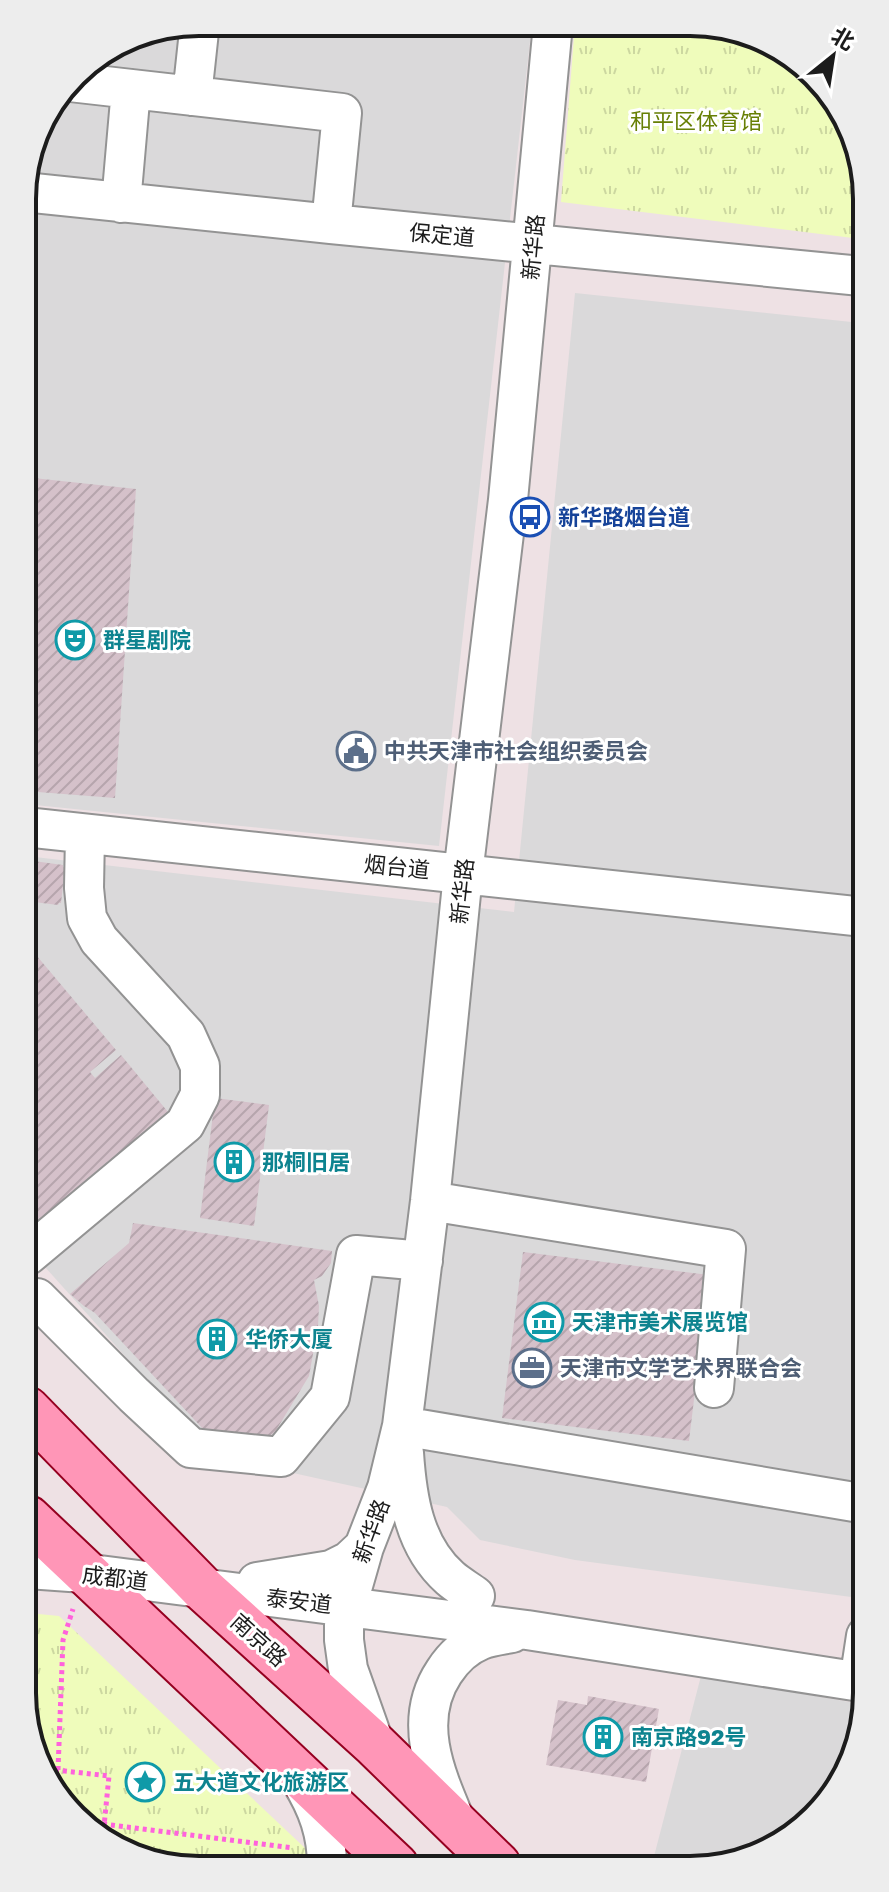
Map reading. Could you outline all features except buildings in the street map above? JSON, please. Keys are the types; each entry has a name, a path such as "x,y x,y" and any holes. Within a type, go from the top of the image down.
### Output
{"main road":[{"name":"南京路","path":"36,1418 203,1589 375,1745 489,1856"},
{"path":"36,1526 385,1856"}],"street":[{"path":"192,96 198,36"},
{"name":"新华路","path":"375,1745 348,1669 344,1640 349,1598 364,1547 387,1488 402,1426 508,500 552,36"},
{"path":"84,84 342,113 331,224"},
{"path":"121,203 131,89"},
{"name":"保定道","path":"36,193 853,275"},
{"name":"烟台道","path":"36,828 853,916"},
{"path":"36,1248 185,1124 200,1095 200,1066 186,1035 99,940 87,918 85,834"},
{"path":"430,1201 726,1249 714,1388"},
{"path":"36,1299 191,1448 281,1457 330,1397 356,1255 423,1261"},
{"path":"475,1596 449,1577 420,1536 411,1510 406,1480 402,1426 853,1502"},
{"path":"203,1589 331,1570 349,1561 364,1547"},
{"name":"成都道","path":"36,1570 203,1589"},
{"name":"泰安道","path":"203,1589 349,1598 475,1596 853,1660"},
{"name":"泰安道","path":"349,1598 527,1630 853,1661"},
{"path":"458,1827 437,1778 430,1751 427,1724 429,1704 446,1668 462,1651 482,1640 527,1630"},
{"path":"298,1775 318,1811 325,1831 327,1856"}],"path":[{"path":"84,1573 63,1640 58,1770 109,1776 103,1824 308,1856"}],"shaded area":[{"path":"199,36 531,36 439,846 36,805 36,189 48,137 64,109 92,77 137,48 178,37"},
{"path":"575,293 853,322 853,1597 575,1560 480,1540 447,1507 284,1471 195,1434 36,1257 36,857 514,912"},
{"path":"701,1676 853,1703 850,1724 836,1765 819,1792 797,1815 771,1834 732,1850 711,1855 654,1856"}],"green space":[{"name":"和平区体育馆","path":"574,36 711,37 742,45 780,64 793,74 793,96 815,96 836,127 852,178 853,238 561,202"},
{"name":"五大道文化旅游区","path":"36,1614 59,1616 313,1856 189,1856 168,1853 137,1844 118,1834 84,1808 70,1792 48,1755 37,1714"}],"place":[{"name":"新华路烟台道","path":"530,517"},
{"name":"群星剧院","path":"75,640"},
{"name":"中共天津市社会组织委员会","path":"356,751"},
{"name":"那桐旧居","path":"234,1162"},
{"name":"天津市美术展览馆","path":"544,1322"},
{"name":"华侨大厦","path":"217,1339"},
{"name":"天津市文学艺术界联合会","path":"532,1368"},
{"name":"南京路92号","path":"603,1737"},
{"name":"五大道文化旅游区","path":"145,1782"}]}
